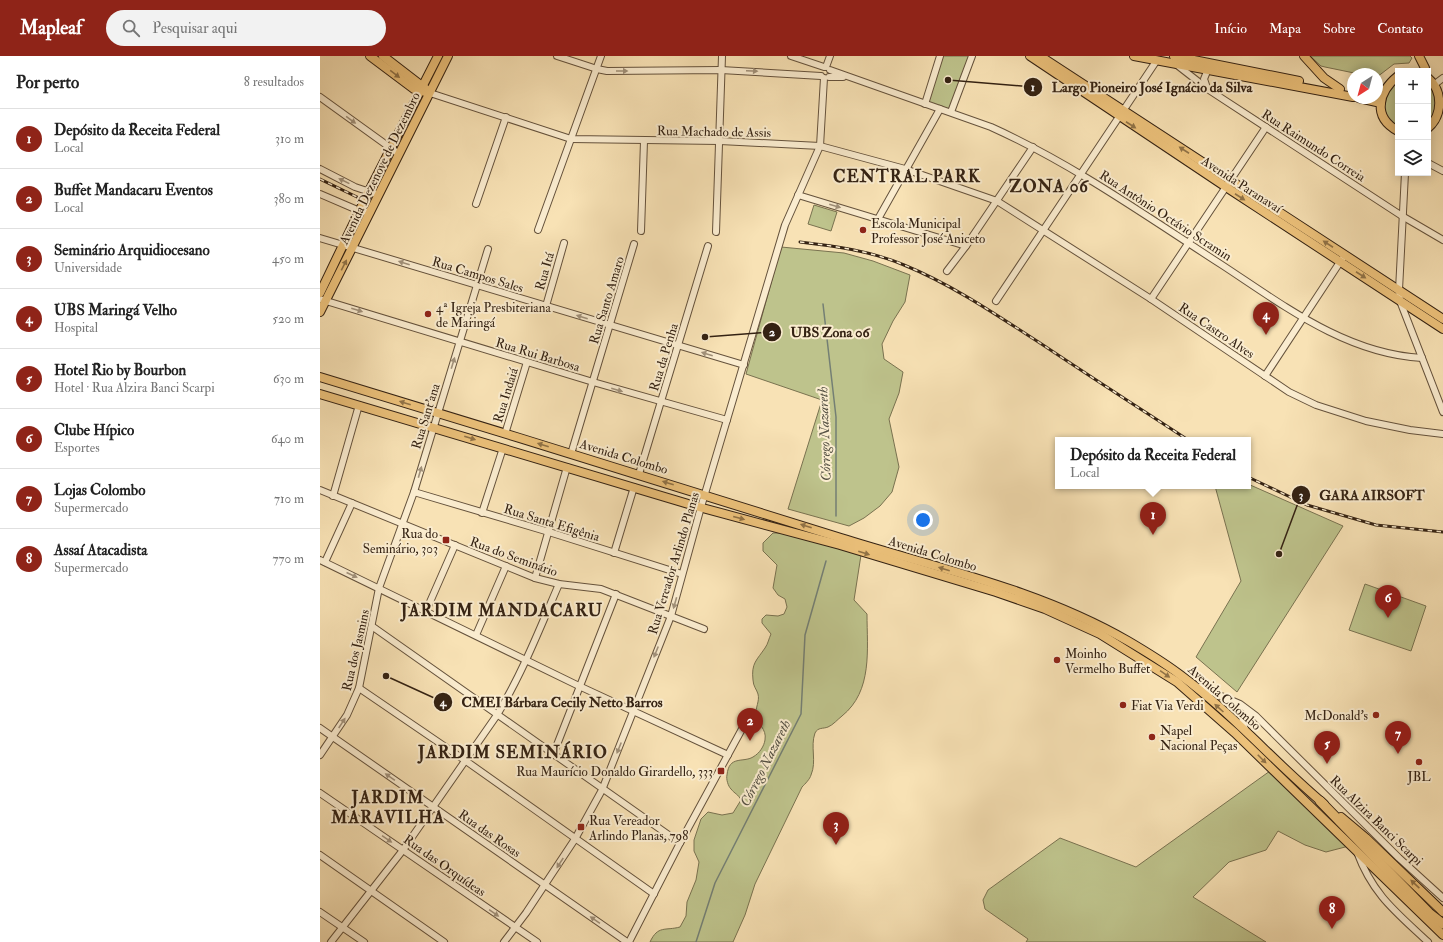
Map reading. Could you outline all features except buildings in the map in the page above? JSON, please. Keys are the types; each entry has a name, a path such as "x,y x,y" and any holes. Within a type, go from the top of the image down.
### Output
{"highway":[{"name":"Avenida Colombo","path":"1320,801 1429,913 1443,925"}],"main road":[{"path":"370,56 421,89 430,93"},
{"path":"383,56 421,89"},
{"name":"Avenida Dezenove de Dezembro","path":"320,292 344,245 368,191 438,56"},
{"name":"Avenida Dezenove de Dezembro","path":"320,312 323,300 353,248 448,56"},
{"name":"Avenida Paranavaí","path":"1030,56 1228,184 1341,262 1443,328"},
{"name":"Avenida Paranavaí","path":"1040,56 1121,114"},
{"path":"1134,56 1157,60 1202,58 1347,90"},
{"path":"1304,56 1324,78 1340,89"},
{"path":"1419,56 1425,68"},
{"path":"1174,60 1208,69 1347,96"},
{"path":"1383,90 1395,79"},
{"path":"1431,81 1435,84 1441,100 1442,108 1438,117 1431,125"},
{"path":"1381,104 1382,114 1388,124 1395,129"},
{"name":"Avenida Paranavaí","path":"1228,184 1345,254 1443,319"},
{"name":"Avenida Colombo","path":"320,377 437,414 705,494 997,586 1051,605 1114,634 1180,674 1246,732 1320,801"},
{"name":"Avenida Colombo","path":"320,394 701,507 996,592 1045,609 1100,634 1177,682 1235,732 1443,935"},
{"path":"601,477 606,464"},
{"path":"1320,801 1366,838 1443,912"}],"street":[{"path":"557,56 607,71 721,70 826,73"},
{"path":"538,230 601,56"},
{"path":"716,232 722,56"},
{"name":"Rua Antônio Octávio Scramin","path":"791,56 826,73 848,77 991,127 1082,174 1304,318 1358,344 1384,353 1422,358"},
{"path":"820,146 826,73 830,56"},
{"path":"925,104 940,56"},
{"path":"951,112 972,56"},
{"path":"996,301 1157,60"},
{"name":"Rua Raimundo Correia","path":"1174,60 1209,90 1402,216 1443,240"},
{"path":"1208,69 1204,83 1209,90"},
{"path":"1435,84 1443,78"},
{"name":"Rua Machado de Assis","path":"430,93 571,139 720,141 820,146 905,170 997,201"},
{"path":"320,97 399,154"},
{"path":"878,219 940,109"},
{"path":"476,204 506,117"},
{"path":"1151,299 1266,127"},
{"path":"641,231 644,141"},
{"name":"Rua Vereador Arlindo Planas","path":"504,942 545,886 575,839 602,790 633,712 671,616 701,507 783,234 798,195 820,146"},
{"path":"948,271 997,201 1032,147"},
{"path":"1431,165 1443,171"},
{"path":"320,169 341,180 379,195"},
{"path":"1405,176 1399,290 1400,301 1443,412"},
{"path":"320,194 359,210 371,211"},
{"path":"798,195 966,246"},
{"name":"Rua Castro Alves","path":"997,201 1151,299 1265,376 1295,394 1340,413 1390,427 1443,434"},
{"name":"Rua Campos Sales","path":"320,238 744,365"},
{"name":"Rua Itá","path":"546,306 564,242"},
{"name":"Rua Santo Amaro","path":"571,454 634,244"},
{"name":"Rua da Penha","path":"639,474 679,346 708,246"},
{"name":"Rua Sant'ana","path":"379,588 414,492 488,249"},
{"path":"1265,376 1345,254"},
{"name":"Rua Rui Barbosa","path":"323,300 661,403 727,420"},
{"name":"Rua Indaiá","path":"505,434 527,362"},
{"path":"333,496 359,405"},
{"path":"482,513 503,448"},
{"path":"535,578 567,467"},
{"path":"614,553 634,487"},
{"name":"Rua do Seminário","path":"320,490 535,578 559,584 591,587 616,594 704,629"},
{"name":"Rua Santa Efigênia","path":"414,492 549,532 682,574"},
{"path":"352,503 323,561 633,712 728,755"},
{"path":"426,611 455,545"},
{"path":"476,635 506,566"},
{"path":"331,942 403,850 497,715 509,696 559,584"},
{"name":"Rua dos Jasmins","path":"320,755 347,715 359,688 373,627 379,588"},
{"path":"553,755 616,594"},
{"path":"373,627 602,790 680,843"},
{"name":"Rua Alzira Banci Scarpi","path":"1180,674 1203,689 1240,704 1256,716 1410,868 1443,898"},
{"path":"359,688 466,760 654,894"},
{"path":"1246,732 1242,719 1243,716 1246,714 1256,716"},
{"name":"Rua das Rosas","path":"320,728 545,886 628,942"},
{"path":"628,942 742,729"},
{"name":"Rua das Orquídeas","path":"320,793 537,942"},
{"path":"1354,847 1368,880 1379,895 1428,942"},
{"path":"320,855 444,942"},
{"path":"320,912 364,942"}],"green space":[{"path":"940,56 972,56 951,112 925,104"},
{"path":"1310,56 1410,56 1412,58 1409,63 1394,64 1383,72 1383,68 1347,68 1347,71 1321,66"},
{"path":"1395,79 1395,129 1388,124 1383,93"},
{"path":"1431,83 1441,99 1431,121"},
{"path":"814,205 837,212 831,231 808,224"},
{"path":"781,247 844,253 873,261 910,275 905,302 893,321 882,344 884,359 903,372 899,393 889,419 899,467 892,492 880,506 864,518 849,526 788,509 822,400 746,374"},
{"path":"1251,485 1343,526 1237,692 1196,657 1241,581 1216,489 1251,489"},
{"path":"773,533 783,533 861,555 854,600 867,614 867,655 864,682 852,706 832,725 816,731 813,744 813,770 810,777 802,787 755,884 745,915 733,942 650,942 659,931 680,927 686,916 687,902 696,880 699,862 694,851 694,840 701,819 708,812 722,815 733,813 741,800 739,796 732,791 728,784 728,769 733,762 749,759 758,754 764,742 765,732 756,715 758,697 753,682 753,670 755,662 766,646 771,634 762,623 762,619 766,615 778,616 784,614 787,607 785,599 778,595 773,588 777,565 763,551 763,543"},
{"path":"1365,584 1426,606 1411,651 1349,630"},
{"path":"1270,771 1349,846 1326,852 1305,845 1278,831 1266,850 1229,862 1193,897 1266,942 1026,942 1028,939 985,909 983,900 988,890 1060,838 1136,867"}],"waterway":[{"name":"Córrego Nazareth","path":"823,304 836,417 836,516"},
{"name":"Córrego Nazareth","path":"696,942 715,883 801,714 805,635 826,561"}],"railway":[{"path":"320,179 359,198"},
{"path":"800,242 840,247 879,256 904,265 958,291 1183,437"},
{"path":"1251,478 1307,505 1376,525 1443,532"}],"place":[{"name":"Largo Pioneiro José Ignácio da Silva","path":"948,80"},
{"name":"Escola Municipal Professor José Aniceto","path":"863,230"},
{"name":"4ª Igreja Presbiteriana de Maringá","path":"428,314"},
{"name":"UBS Maringá Velho","path":"1266,335"},
{"name":"UBS Zona 06","path":"705,337"},
{"name":"Depósito da Receita Federal","path":"1153,535"},
{"name":"Rua do Seminário, 303","path":"446,540"},
{"name":"GARA AIRSOFT","path":"1279,554"},
{"name":"Clube Hípico","path":"1388,618"},
{"name":"Moinho Vermelho Buffet","path":"1057,660"},
{"name":"CMEI Bárbara Cecily Netto Barros","path":"386,676"},
{"name":"Fiat Via Verdi","path":"1123,705"},
{"name":"McDonald's","path":"1376,715"},
{"name":"Napel Nacional Peças","path":"1152,737"},
{"name":"Buffet Mandacaru Eventos","path":"750,741"},
{"name":"Lojas Colombo","path":"1398,754"},
{"name":"JBL","path":"1419,762"},
{"name":"Hotel Rio by Bourbon","path":"1327,764"},
{"name":"Rua Maurício Donaldo Girardello, 333","path":"721,771"},
{"name":"Rua Vereador Arlindo Planas, 798","path":"581,827"},
{"name":"Seminário Arquidiocesano","path":"836,845"},
{"name":"Assaí Atacadista","path":"1332,929"}],"district":[{"name":"CENTRAL PARK","path":"907,176"},
{"name":"ZONA 06","path":"1049,186"},
{"name":"JARDIM MANDACARU","path":"502,610"},
{"name":"JARDIM SEMINÁRIO","path":"513,752"},
{"name":"JARDIM MARAVILHA","path":"388,807"}]}
